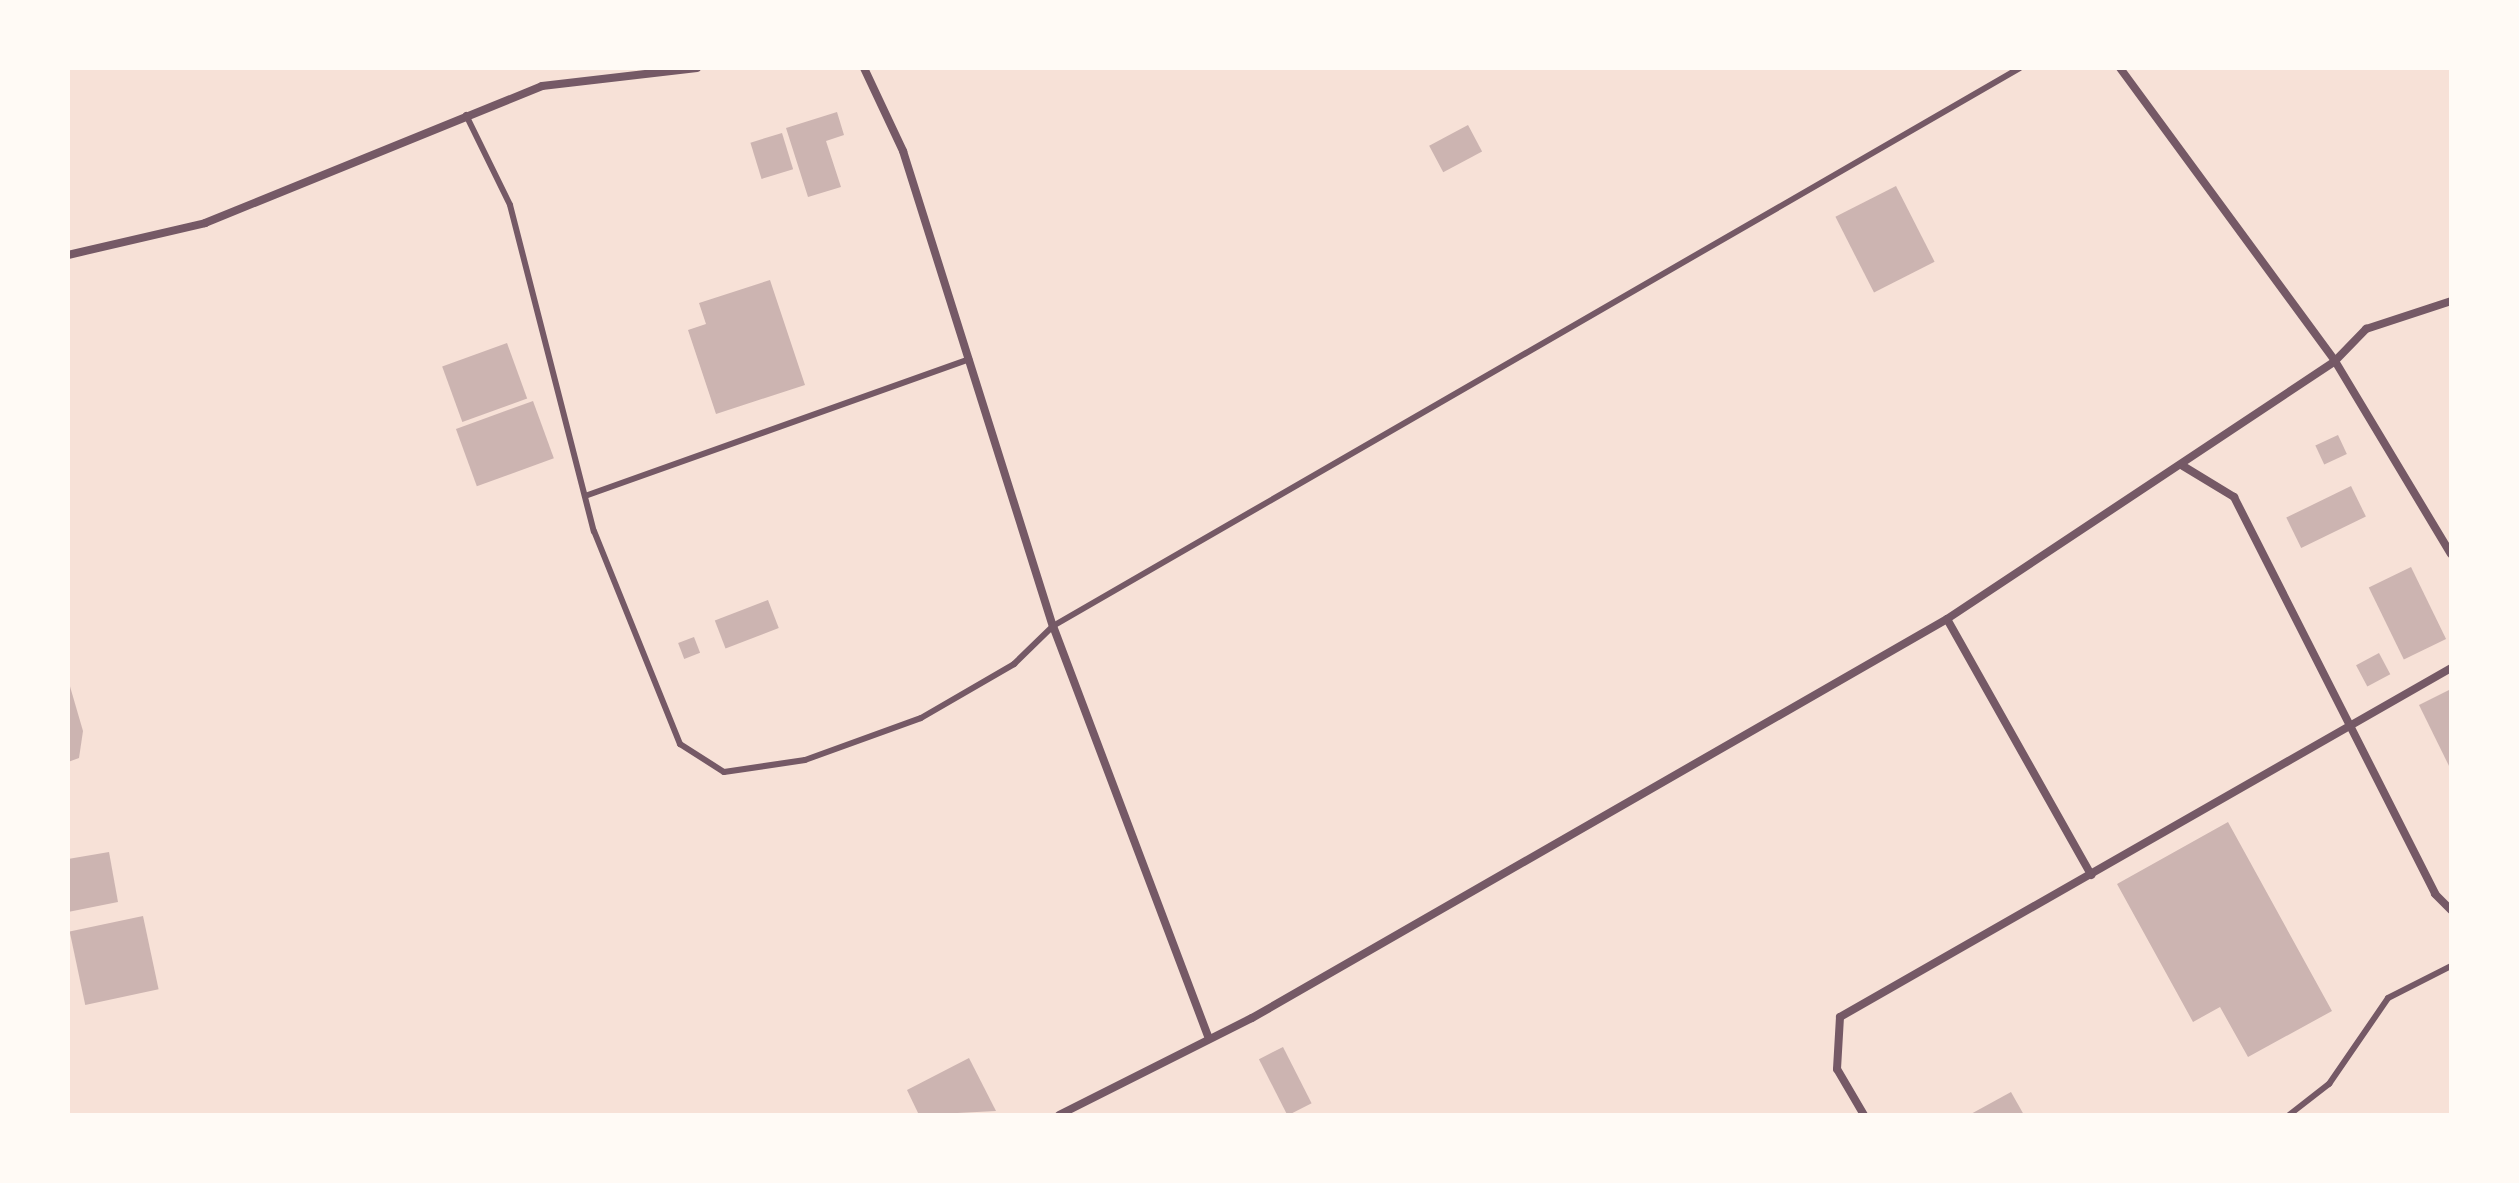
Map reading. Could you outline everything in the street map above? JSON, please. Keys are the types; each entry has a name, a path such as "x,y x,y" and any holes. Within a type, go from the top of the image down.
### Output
{"street":[{"path":"68,255 205,223 542,86 697,68"},
{"path":"864,68 903,151 1053,626 1209,1039"},
{"path":"2120,68 2335,361 2451,554"},
{"path":"1059,1115 1209,1039 1947,619 2183,466 2335,361 2366,329 2451,301"},
{"path":"2183,466 2234,497 2435,894 2451,910"},
{"path":"1947,619 2091,875"},
{"path":"1864,1115 1837,1069 1840,1017 2451,668"}],"lane":[{"path":"466,115 510,205 585,496 680,744 724,772 805,760 921,718 1014,664 1053,626 2020,68"},
{"path":"585,496 969,359"},
{"path":"2289,1115 2329,1084 2388,998 2451,966"}],"building":[{"path":"837,112 844,135 826,141 841,187 808,197 786,128"},
{"path":"1468,125 1482,151 1443,172 1429,146"},
{"path":"782,133 793,169 762,179 750,143"},
{"path":"1896,186 1935,262 1874,293 1835,217"},
{"path":"770,280 805,385 716,414 688,330 706,324 699,303"},
{"path":"507,343 527,398 462,422 442,367"},
{"path":"533,401 554,458 477,486 456,429"},
{"path":"2338,435 2347,454 2324,465 2315,446"},
{"path":"2351,486 2366,517 2301,548 2286,518"},
{"path":"2411,567 2446,639 2404,660 2369,588"},
{"path":"768,600 779,628 726,648 715,620"},
{"path":"694,637 700,653 684,659 678,643"},
{"path":"2379,653 2390,674 2367,686 2356,665"},
{"path":"69,683 83,731 79,758 68,762"},
{"path":"2451,689 2451,770 2419,705"},
{"path":"2228,822 2332,1011 2248,1057 2220,1007 2193,1022 2117,884"},
{"path":"109,852 118,902 68,912 68,859"},
{"path":"143,916 159,989 85,1005 70,932"},
{"path":"1283,1047 1312,1103 1287,1115 1259,1059"},
{"path":"969,1058 996,1111 919,1115 907,1090"},
{"path":"2011,1092 2024,1115 1969,1115"}]}
